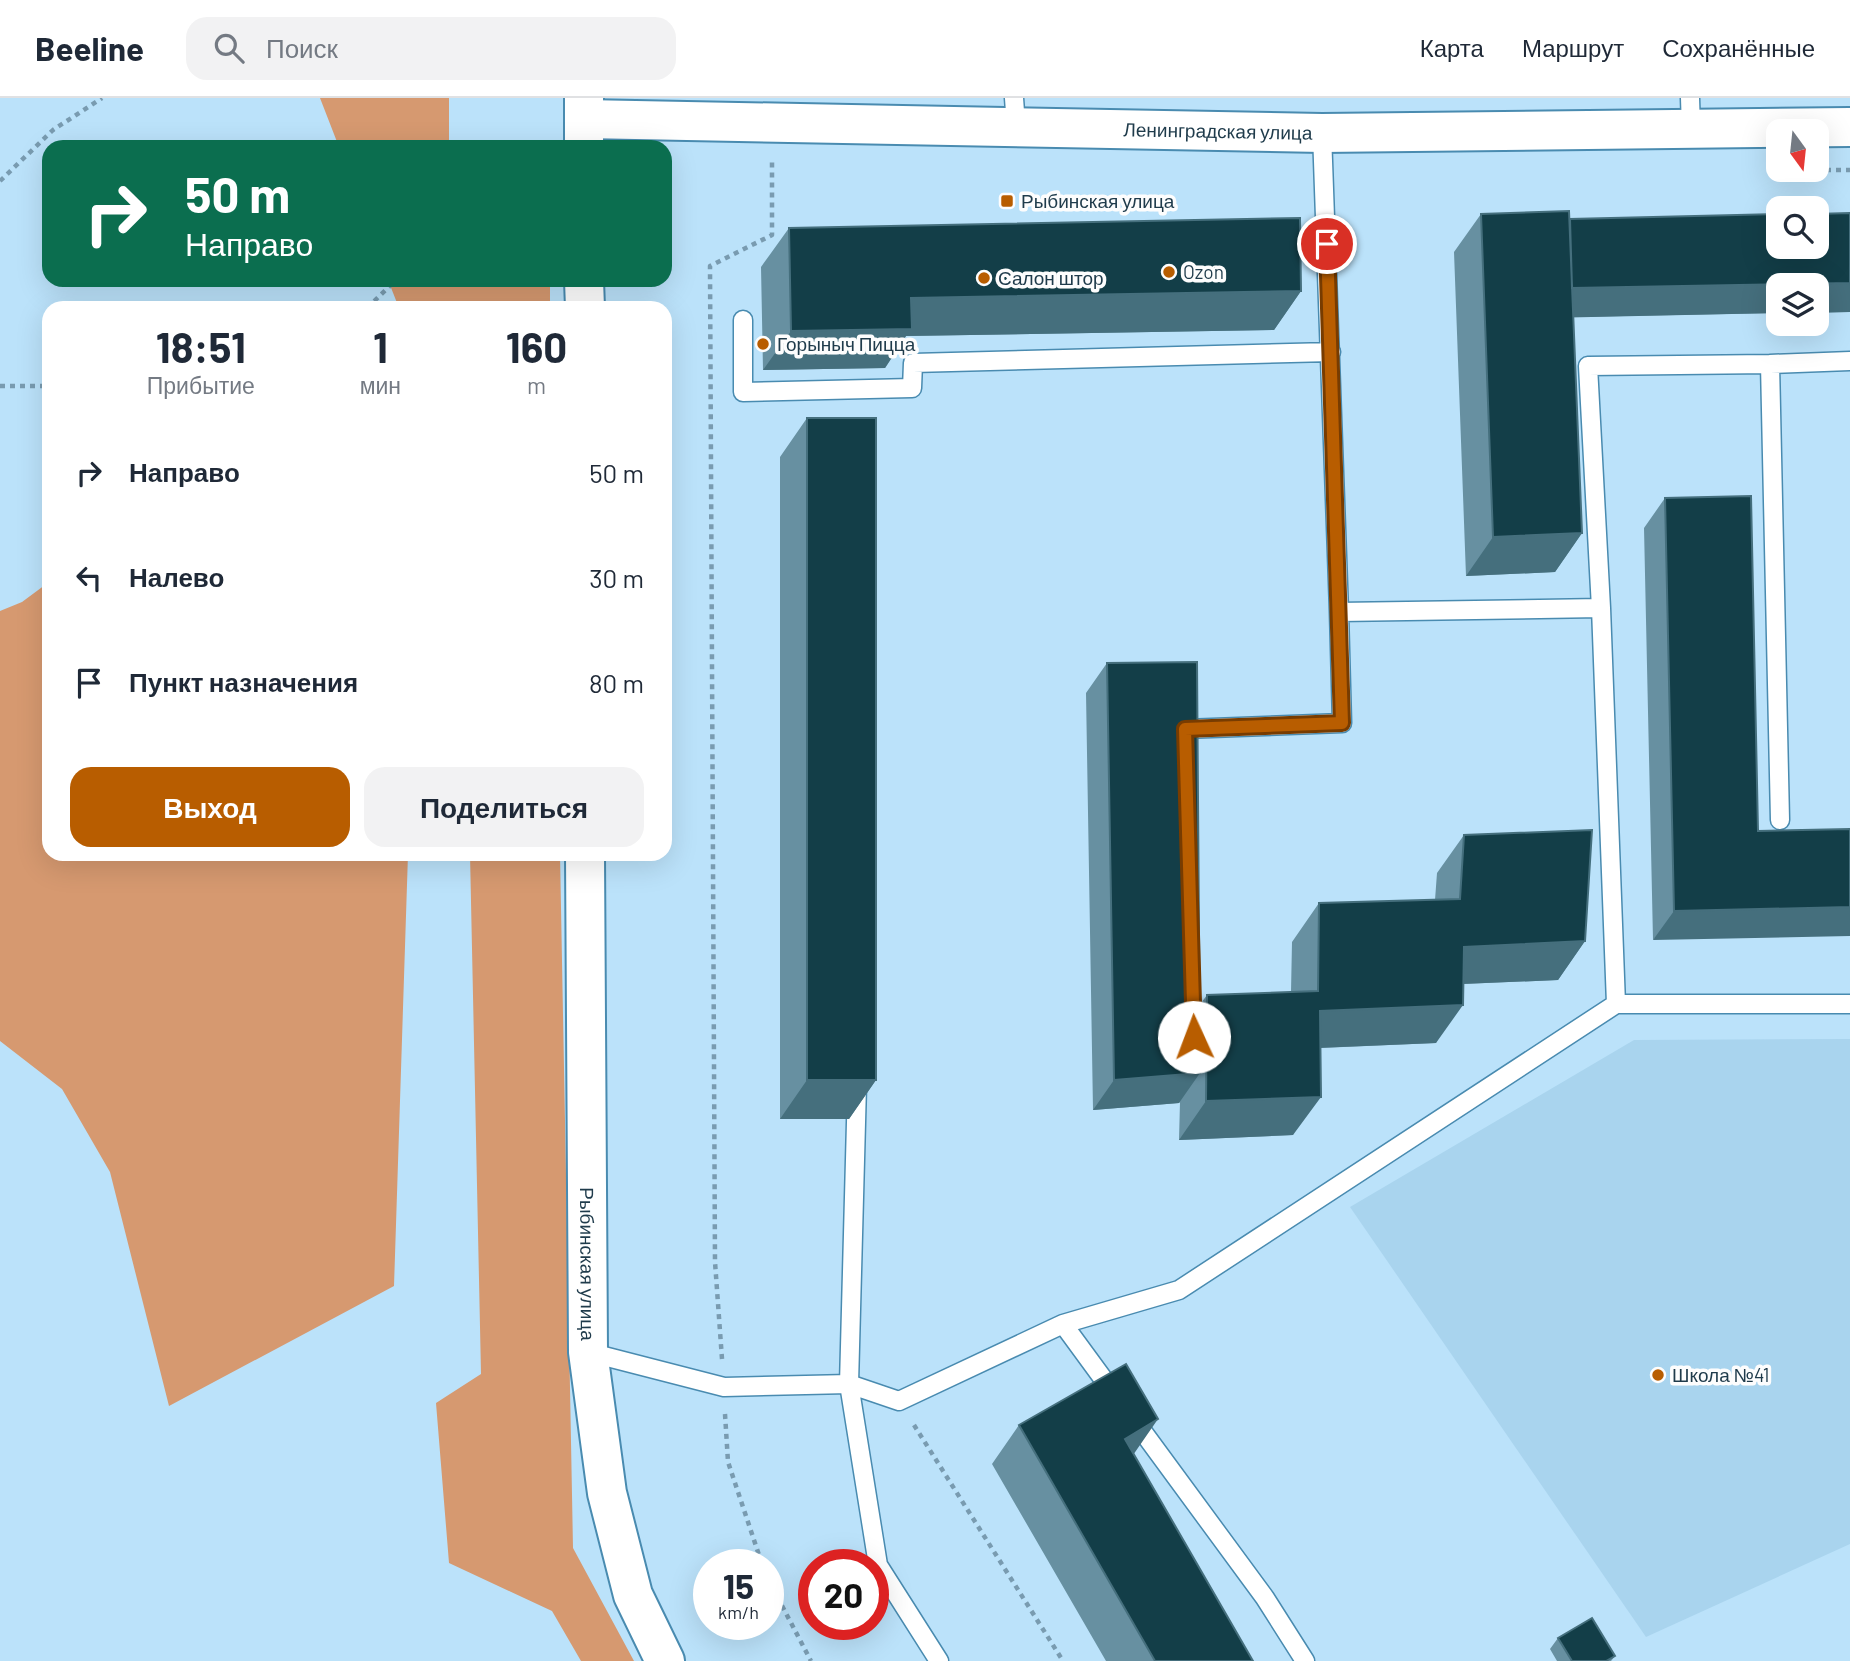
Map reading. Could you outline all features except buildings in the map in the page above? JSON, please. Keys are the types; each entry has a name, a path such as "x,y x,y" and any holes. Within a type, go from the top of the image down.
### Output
{"street":[{"name":"Ленинградская улица","path":"584,121 772,122 1015,112 1322,133 1690,114 1850,127"},
{"name":"Рыбинская улица","path":"585,861 588,1352 610,1506 633,1595 665,1661"}],"lane":[{"path":"1186,755 1185,729 1342,723 1322,133"},
{"path":"743,320 743,392 912,388 914,363 1331,352"},
{"path":"1616,1004 1601,608 1588,366 1850,361"},
{"path":"1770,364 1780,820"},
{"path":"1339,612 1601,608"},
{"path":"588,1352 724,1387 849,1384 899,1401 1063,1324 1179,1290 1616,1004 1850,1004"},
{"path":"858,1063 849,1384 878,1565 939,1661"},
{"path":"1063,1324 1265,1598 1305,1661"}],"path":[{"path":"43,140 53,130 102,98"},
{"path":"757,1549 728,1462 715,1248 710,267 772,235 772,122"},
{"path":"0,181 42,141"},
{"path":"1829,170 1850,170"},
{"path":"374,301 390,287"},
{"path":"0,386 42,386"},
{"path":"899,1401 1063,1661"},
{"path":"784,1610 811,1661"}],"shaded area":[{"path":"320,98 449,98 449,140 336,140"},
{"path":"391,287 550,287 550,301 396,301"},
{"path":"42,587 42,861 408,861 394,1286 169,1406 110,1172 62,1089 0,1041 0,611 22,602"},
{"path":"470,861 560,861 573,1548 634,1661 581,1661 552,1611 449,1563 436,1403 481,1374"},
{"name":"Школа №41","path":"1850,1039 1850,1544 1646,1637 1350,1207 1634,1040"}],"place":[{"name":"Рыбинская улица","path":"1007,201"},
{"name":"Ozon","path":"1169,272"},
{"name":"Салон штор","path":"984,278"},
{"name":"Горыныч Пицца","path":"763,344"},
{"name":"Школа №41","path":"1658,1375"}],"route":[{"path":"1194,1037 1185,729 1342,723 1327,244"}]}
